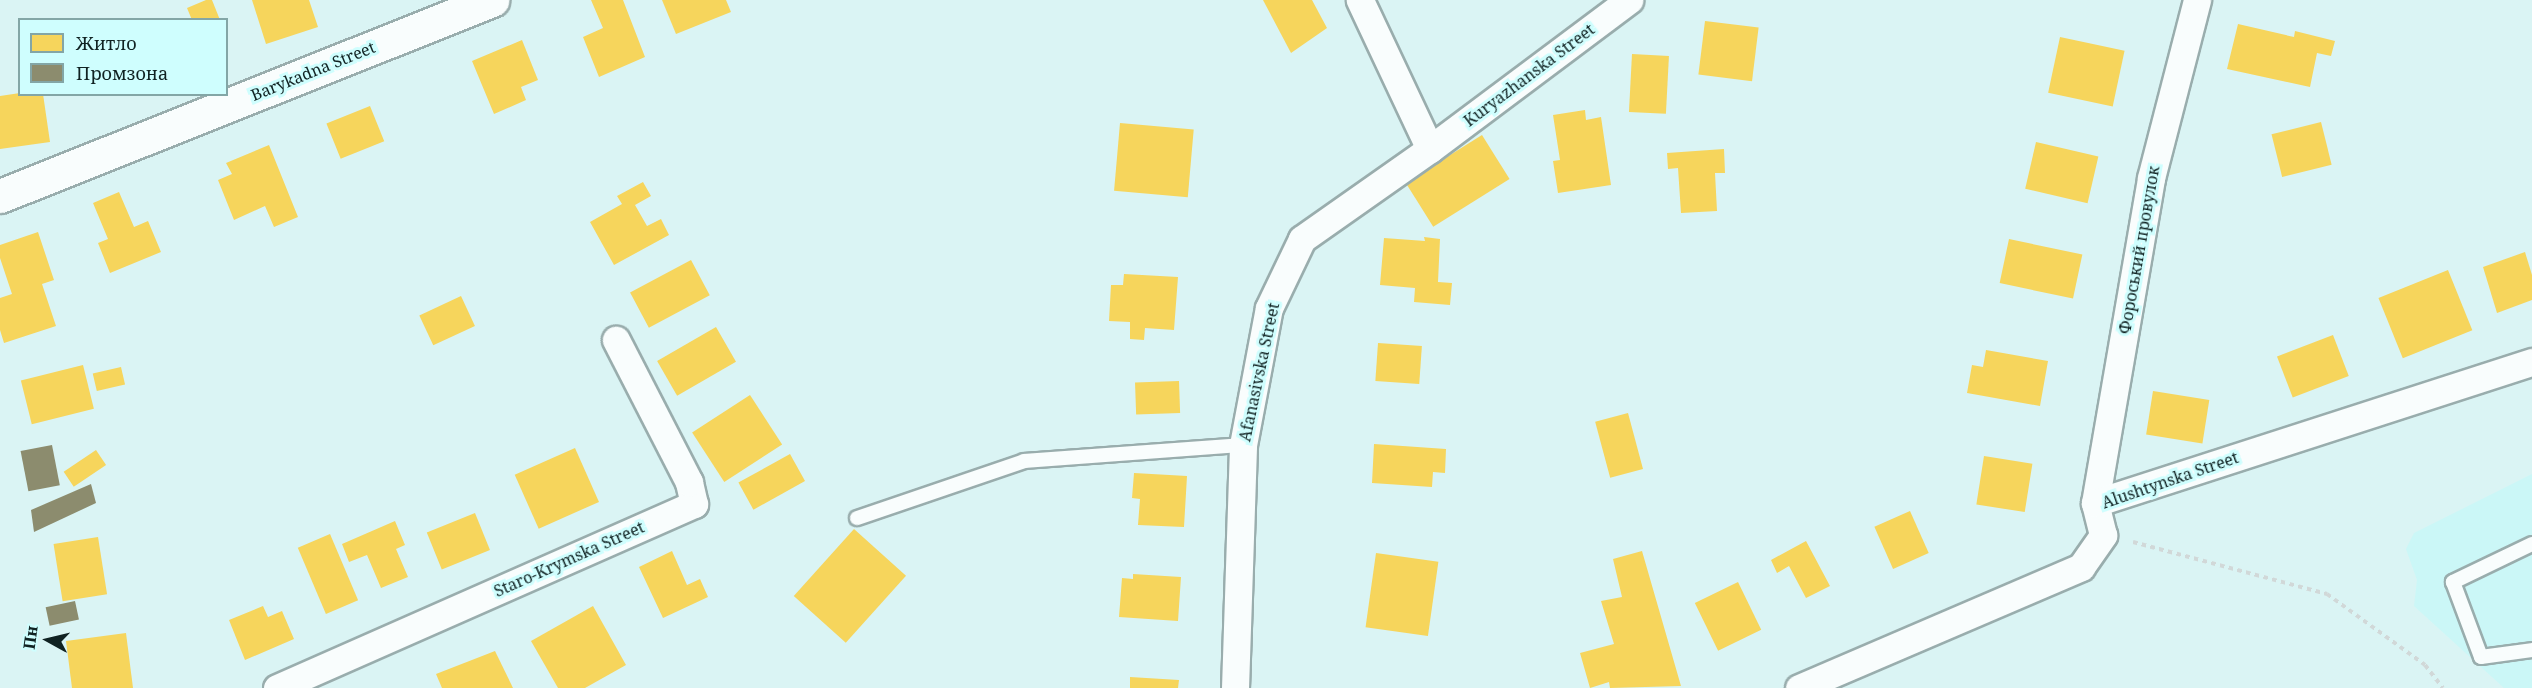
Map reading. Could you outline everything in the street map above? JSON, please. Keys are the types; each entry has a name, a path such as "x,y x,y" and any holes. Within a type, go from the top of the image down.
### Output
{"street":[{"name":"Barykadna Street","path":"0,196 492,0"},
{"path":"1360,0 1430,149"},
{"name":"Kuryazhanska Street","path":"1430,149 1629,0"},
{"name":"Фороський провулок","path":"2095,503 2151,178 2197,0"},
{"name":"Afanasivska Street","path":"1234,688 1243,445 1269,308 1302,240 1430,149"},
{"name":"Staro-Krymska Street","path":"277,688 694,504 689,482 616,340"},
{"name":"Alushtynska Street","path":"1799,688 2082,567 2103,535 2095,503 2532,362"}],"lane":[{"path":"857,518 1024,461 1243,445"},
{"path":"2532,544 2453,582 2481,657 2532,650"}],"path":[{"path":"2103,535 2327,594 2426,665 2443,688"}],"shaded area":[{"path":"2532,474 2532,688 2504,688 2414,606 2417,580 2406,549 2414,533"}],"building: Житло":[{"path":"206,0 212,0 219,18 191,18 187,8"},
{"path":"252,0 309,0 318,27 266,44"},
{"path":"591,0 623,0 645,57 599,77 583,37 603,28"},
{"path":"662,0 726,0 731,12 676,34"},
{"path":"1263,0 1312,0 1327,28 1291,53"},
{"path":"1705,21 1759,28 1752,81 1698,75"},
{"path":"2238,24 2294,37 2295,31 2335,41 2331,56 2317,53 2310,87 2227,69"},
{"path":"2060,37 2125,51 2113,106 2048,93"},
{"path":"522,40 538,80 521,87 526,100 494,114 472,61"},
{"path":"1632,54 1669,56 1666,114 1629,112"},
{"path":"18,93 18,96 43,96 50,142 0,149 0,96"},
{"path":"370,106 384,141 341,159 326,124"},
{"path":"1585,110 1586,120 1601,117 1611,185 1558,193 1553,161 1560,160 1553,115"},
{"path":"2321,122 2332,165 2282,177 2272,134"},
{"path":"1120,123 1194,129 1188,197 1114,191"},
{"path":"1482,135 1510,179 1433,227 1406,183"},
{"path":"2036,142 2098,156 2088,203 2025,189"},
{"path":"269,145 298,217 274,227 265,206 234,220 218,180 232,174 226,163"},
{"path":"1724,149 1725,173 1715,173 1717,211 1681,213 1678,168 1668,169 1667,153"},
{"path":"643,182 651,196 635,205 647,226 661,219 669,235 614,265 590,222 622,204 617,196"},
{"path":"119,192 134,227 148,221 161,252 110,273 98,243 108,239 93,203"},
{"path":"38,232 54,280 42,284 56,326 4,343 0,330 0,298 12,294 0,258 0,245"},
{"path":"1424,237 1440,239 1438,282 1452,283 1450,305 1414,302 1415,288 1380,285 1384,238 1425,241"},
{"path":"2009,239 2082,255 2073,299 2000,283"},
{"path":"2525,252 2532,275 2532,300 2497,313 2483,267"},
{"path":"691,260 710,295 649,328 630,292"},
{"path":"2448,270 2472,330 2403,358 2378,298"},
{"path":"1124,274 1178,277 1174,330 1145,328 1144,340 1130,339 1130,322 1109,321 1111,285 1123,285"},
{"path":"461,296 475,326 433,345 419,315"},
{"path":"716,327 736,362 677,396 657,361"},
{"path":"2333,335 2349,376 2293,398 2277,357"},
{"path":"1378,343 1422,346 1419,384 1375,381"},
{"path":"1986,350 2048,361 2040,406 1967,393 1972,365 1983,367"},
{"path":"83,365 94,409 32,424 21,380"},
{"path":"121,367 125,385 97,391 93,374"},
{"path":"1179,381 1180,413 1136,415 1135,383"},
{"path":"2153,391 2209,400 2202,443 2146,434"},
{"path":"750,395 782,444 724,482 692,433"},
{"path":"1628,413 1643,469 1610,478 1595,422"},
{"path":"1374,444 1446,449 1445,473 1433,472 1432,487 1372,483"},
{"path":"575,448 599,502 539,529 515,475"},
{"path":"96,450 106,465 74,487 64,472"},
{"path":"790,454 805,481 753,510 738,483"},
{"path":"1984,456 2032,464 2025,512 1976,504"},
{"path":"1134,473 1187,476 1184,527 1138,525 1140,499 1132,498"},
{"path":"1910,511 1929,553 1893,569 1874,527"},
{"path":"475,513 490,550 442,570 427,532"},
{"path":"395,521 405,545 396,549 408,577 381,588 367,555 349,562 342,544"},
{"path":"854,529 906,576 846,643 794,596"},
{"path":"330,534 358,600 326,614 298,548"},
{"path":"98,537 107,594 63,601 54,544"},
{"path":"1806,541 1830,586 1806,598 1789,566 1777,573 1771,560"},
{"path":"672,551 687,585 700,579 708,597 663,618 639,567"},
{"path":"1642,551 1681,686 1610,688 1609,682 1590,688 1580,653 1614,644 1601,601 1622,597 1613,559"},
{"path":"1376,553 1438,562 1428,636 1366,627"},
{"path":"1133,574 1181,577 1178,621 1119,617 1122,578 1133,579"},
{"path":"1738,582 1761,630 1718,651 1695,603"},
{"path":"263,606 268,617 282,611 294,639 245,660 229,620"},
{"path":"593,606 626,665 585,688 558,688 531,641"},
{"path":"126,633 133,688 72,688 66,641"},
{"path":"495,651 513,688 442,688 436,674"},
{"path":"1130,677 1179,680 1178,688 1130,688"}],"building: Промзона":[{"path":"52,445 60,485 28,491 21,451"},
{"path":"91,484 96,503 34,532 31,510"},
{"path":"75,601 79,620 50,626 46,607"}]}
